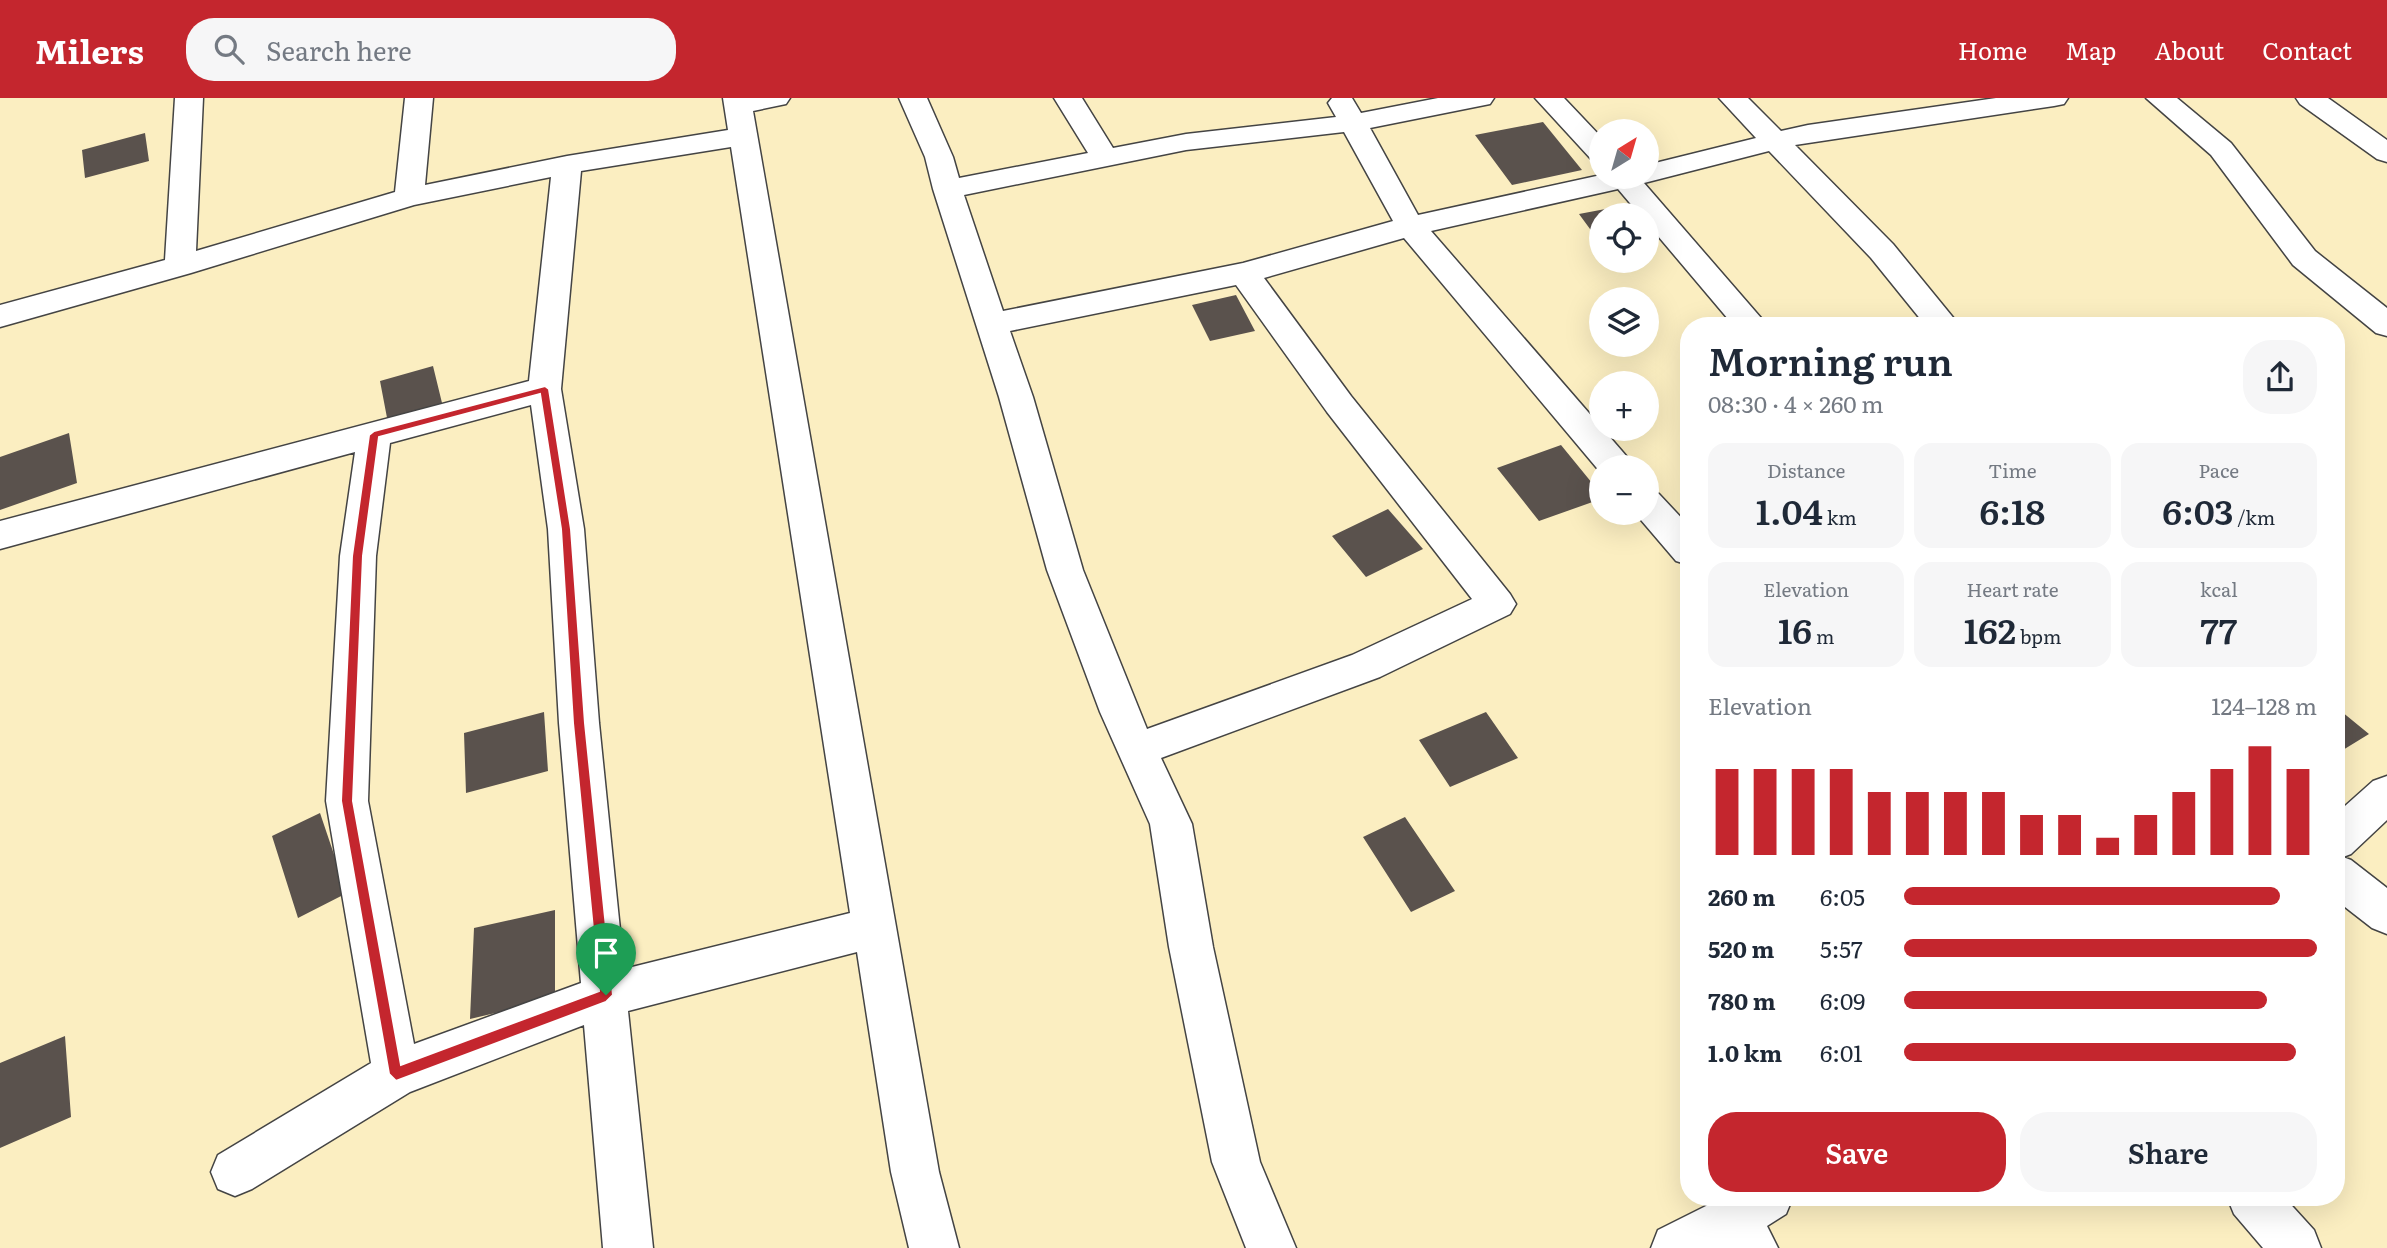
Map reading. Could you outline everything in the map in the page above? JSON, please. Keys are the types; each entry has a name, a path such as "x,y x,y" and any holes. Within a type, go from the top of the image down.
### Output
{"street":[{"path":"180,266 189,98"},
{"path":"409,197 419,98"},
{"path":"0,316 180,266 409,197 567,165 740,113 776,98"},
{"path":"913,98 939,157 947,189 1016,397 1065,570 1136,750 1171,824 1191,947 1237,1162 1271,1248"},
{"path":"1068,98 1105,157"},
{"path":"947,189 1346,111 1480,98"},
{"path":"1549,98 1589,140"},
{"path":"1733,98 1882,251 1937,317"},
{"path":"1659,170 1808,132 2054,98"},
{"path":"2160,98 2221,149 2304,258 2387,325"},
{"path":"2310,98 2387,153"},
{"path":"1346,111 1410,226 1606,455"},
{"path":"740,113 915,1172 934,1248"},
{"path":"567,165 545,389 566,529 579,723 628,1248"},
{"path":"992,324 1244,273 1410,226 1589,187"},
{"path":"1643,189 1745,317"},
{"path":"1136,750 1366,666 1497,604 1339,404 1244,273"},
{"path":"0,535 545,389"},
{"path":"374,435 358,556 347,801 396,1074"},
{"path":"1659,517 1680,541"},
{"path":"2345,833 2387,794"},
{"path":"2345,881 2387,914"},
{"path":"235,1172 396,1074 606,995 874,928"},
{"path":"2259,1206 2296,1248"},
{"path":"1676,1248 1751,1222"}],"sand":[{"path":"0,98 2387,98 2387,1248 0,1248"}],"building":[{"path":"1543,122 1582,170 1512,185 1475,135"},
{"path":"145,133 149,161 85,178 82,150"},
{"path":"1589,212 1589,228 1579,214"},
{"path":"1236,295 1255,331 1210,341 1192,305"},
{"path":"433,366 443,407 388,423 380,381"},
{"path":"69,433 77,483 0,510 0,457"},
{"path":"1561,445 1589,479 1589,503 1539,521 1497,468"},
{"path":"1388,509 1423,549 1366,577 1332,536"},
{"path":"544,712 548,771 466,793 464,733"},
{"path":"1486,712 1518,758 1450,787 1419,740"},
{"path":"2345,714 2369,734 2345,749"},
{"path":"320,813 347,893 298,918 272,836"},
{"path":"1405,817 1455,891 1411,912 1363,837"},
{"path":"555,910 555,999 470,1019 474,928"},
{"path":"65,1036 71,1117 0,1148 0,1063"}],"route":[{"path":"545,389 566,529 579,723 606,995 396,1074 347,801 358,556 374,435 545,389"}]}
